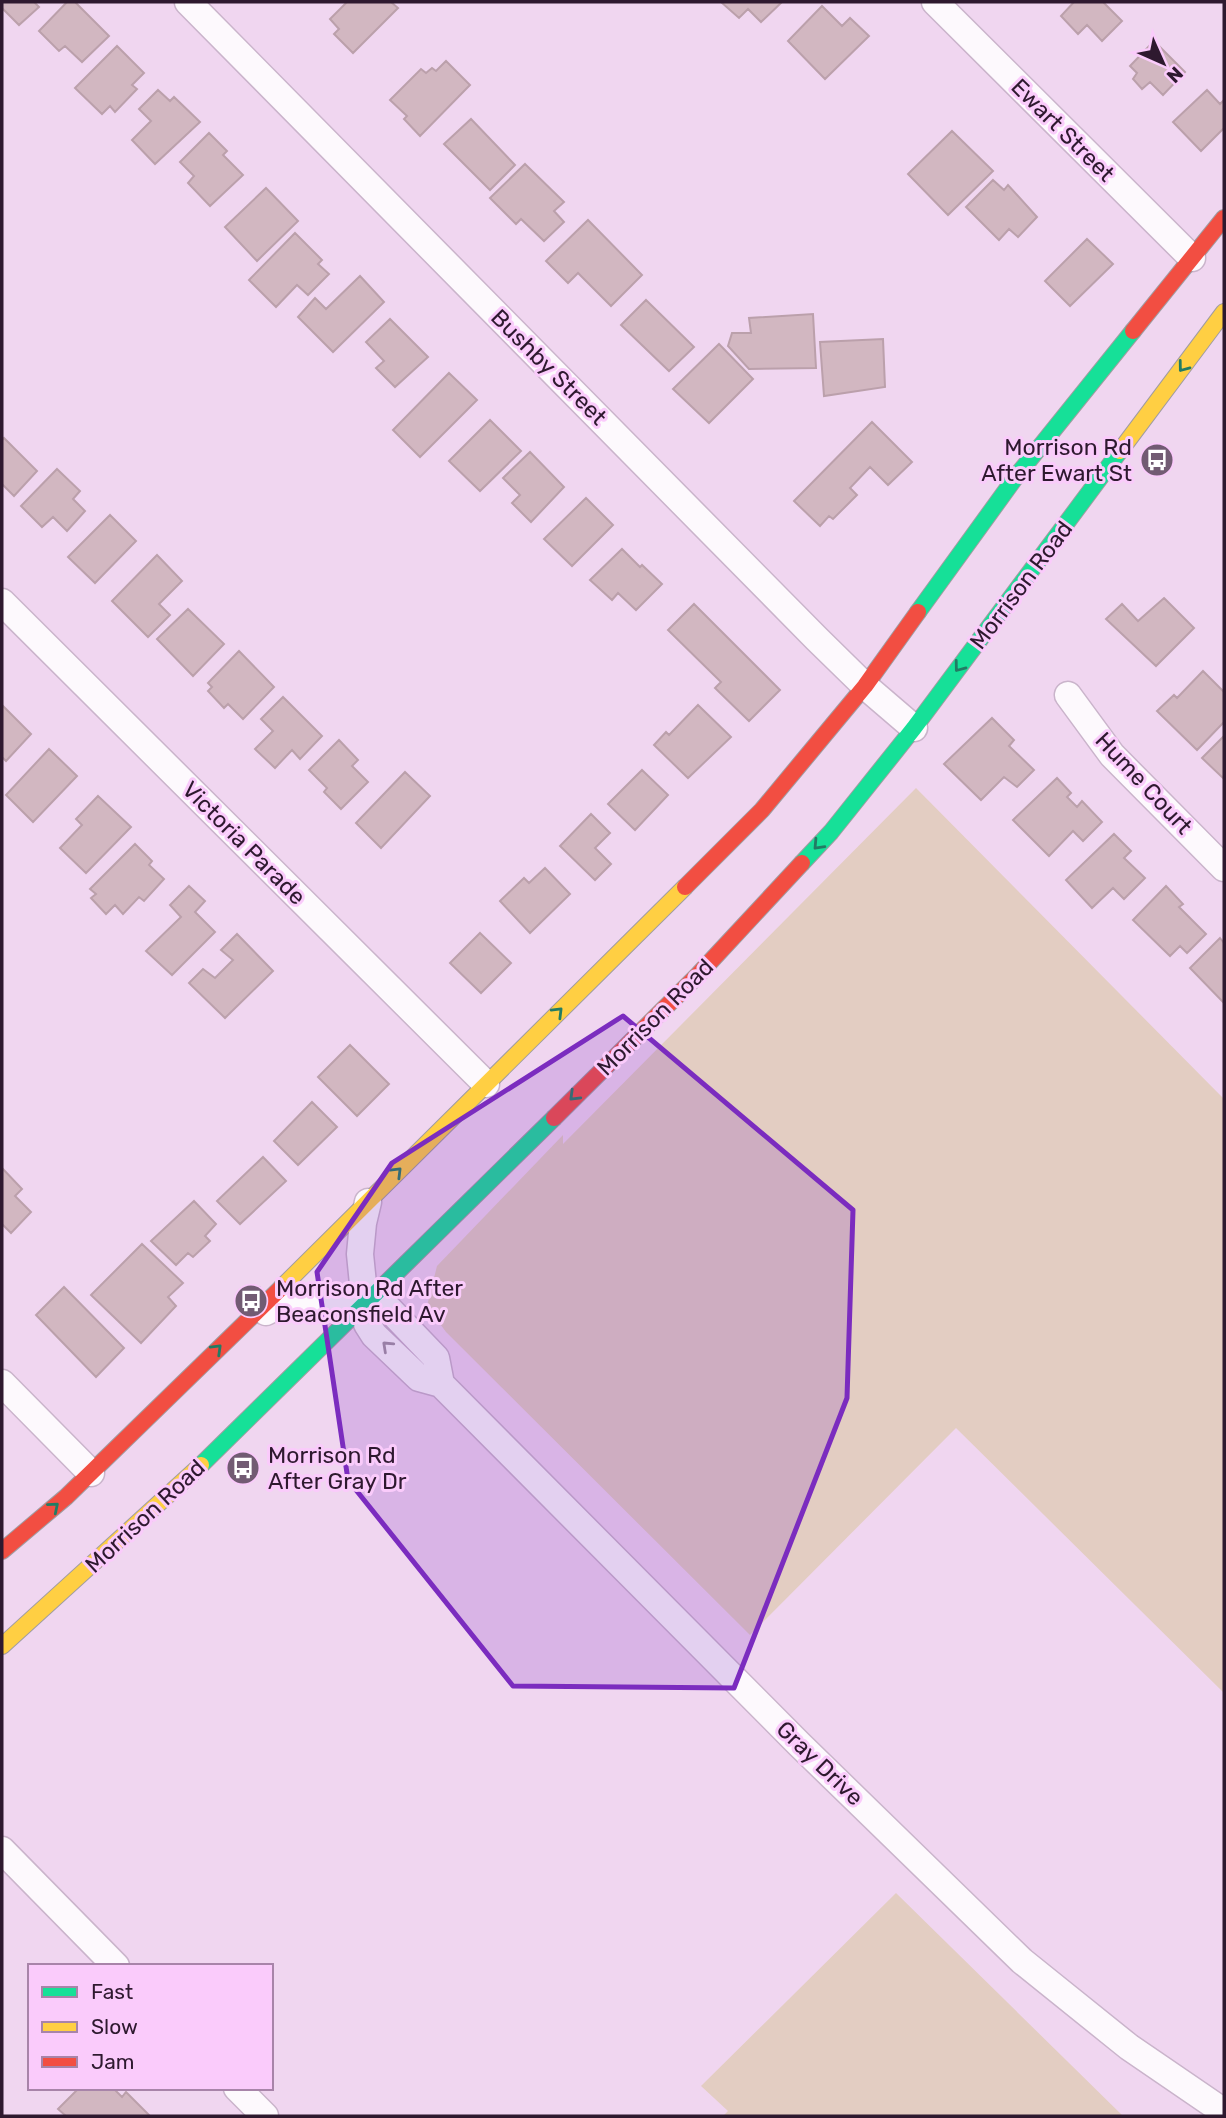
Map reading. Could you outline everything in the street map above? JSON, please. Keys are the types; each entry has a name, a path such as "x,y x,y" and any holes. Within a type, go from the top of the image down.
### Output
{"main road":[{"path":"2,1551 91,1473 762,810 865,686 1018,474 1224,218"},
{"name":"Morrison Road","path":"2,1646 165,1500 366,1304 697,976 831,832 914,728 1224,312"}],"street":[{"name":"Bushby Street","path":"188,2 865,686 914,728"},
{"name":"Ewart Street","path":"935,2 1192,258"},
{"name":"Victoria Parade","path":"2,602 486,1084"},
{"name":"Hume Court","path":"1068,695 1112,754 1224,868"},
{"path":"366,1304 360,1254 368,1202"},
{"name":"Gray Drive","path":"244,1322 289,1300 331,1296 390,1309 436,1358 441,1384 780,1725 1022,1961 1129,2047 1224,2112"},
{"path":"2,1383 91,1473"},
{"path":"2,1850 114,1964"},
{"path":"239,2090 265,2116"}],"highlighted area":[{"path":"623,1016 853,1210 847,1398 734,1688 513,1686 348,1480 317,1272 392,1163"}],"shaded area":[{"path":"916,788 1224,1099 1224,1693 956,1428 750,1635 446,1332 427,1306 437,1266 563,1135 563,1144"},
{"path":"896,1893 1123,2116 723,2116 728,2111 701,2086"}],"building":[{"path":"2,2 34,2 39,7 19,25 2,8"},
{"path":"67,2 75,2 109,36 82,62 65,46 59,51 39,31"},
{"path":"347,2 391,2 398,8 353,53 334,34 339,29 330,19"},
{"path":"721,2 782,2 761,22 748,9 739,18"},
{"path":"1074,2 1103,2 1122,21 1102,41 1087,25 1078,34 1061,16"},
{"path":"822,6 842,26 850,18 869,36 825,79 788,41"},
{"path":"1154,41 1185,72 1163,95 1150,82 1142,89 1133,79 1137,73 1130,66"},
{"path":"117,46 144,73 132,85 137,89 115,112 110,106 102,114 75,88"},
{"path":"446,61 470,85 420,136 404,119 407,116 390,100 421,69 426,73 432,68 436,71"},
{"path":"158,90 170,101 174,97 200,122 155,164 132,140 151,121 139,109"},
{"path":"1207,90 1220,104 1224,100 1224,128 1201,151 1173,122"},
{"path":"471,119 515,165 490,190 444,144"},
{"path":"952,131 993,171 948,215 908,174"},
{"path":"209,133 227,151 223,155 243,175 210,206 188,183 194,176 180,162"},
{"path":"525,164 564,202 554,211 564,222 544,241 521,219 516,224 490,198"},
{"path":"993,180 1004,190 1008,185 1037,217 1018,237 1009,229 999,240 966,207"},
{"path":"266,188 298,221 257,261 225,227"},
{"path":"588,220 642,275 611,306 578,273 568,283 546,261"},
{"path":"295,233 322,260 318,264 329,274 308,295 297,285 276,307 249,280"},
{"path":"1087,239 1113,264 1070,306 1045,281"},
{"path":"360,276 384,302 333,352 298,317 315,298 326,309"},
{"path":"646,300 694,347 669,371 621,325"},
{"path":"813,314 816,368 749,369 728,346 732,333 751,333 749,318"},
{"path":"390,319 428,357 395,387 376,368 384,361 366,342"},
{"path":"883,339 885,387 824,396 820,342"},
{"path":"719,344 753,379 709,423 673,389"},
{"path":"449,373 477,400 420,457 393,430"},
{"path":"490,420 521,451 480,491 449,461"},
{"path":"872,422 912,462 888,485 870,467 850,488 857,495 833,519 829,516 820,526 794,501"},
{"path":"4,438 37,471 14,496 2,484"},
{"path":"530,452 564,487 531,522 512,503 520,495 503,478"},
{"path":"57,469 80,491 73,499 85,511 67,531 53,517 42,527 21,506"},
{"path":"586,498 613,525 572,566 544,539"},
{"path":"110,515 136,541 95,583 68,557"},
{"path":"622,549 662,584 636,610 618,593 612,600 590,580"},
{"path":"157,555 182,581 159,604 170,615 148,637 112,601"},
{"path":"1164,598 1194,628 1156,666 1106,619 1122,604 1138,621"},
{"path":"694,604 780,690 749,721 715,688 721,682 668,630"},
{"path":"188,609 224,644 193,676 157,639"},
{"path":"239,651 274,687 243,719 228,704 224,708 208,691 212,687 208,683"},
{"path":"1203,671 1224,692 1224,722 1197,750 1157,711 1174,695 1177,698"},
{"path":"283,697 322,736 300,759 292,750 275,768 255,749 273,731 261,719"},
{"path":"2,705 31,734 6,761 2,757"},
{"path":"698,705 731,737 688,778 654,745 666,732 669,735"},
{"path":"992,718 1014,740 1009,746 1034,770 1017,787 1004,777 981,800 944,764"},
{"path":"1224,736 1224,779 1202,758"},
{"path":"339,740 358,760 352,766 368,782 341,809 324,792 327,788 309,770"},
{"path":"49,749 77,776 33,822 6,795"},
{"path":"642,770 668,795 635,830 608,804"},
{"path":"405,772 430,796 381,848 356,823"},
{"path":"1057,778 1071,793 1067,797 1077,807 1082,801 1102,822 1083,841 1073,831 1049,856 1013,820"},
{"path":"98,796 131,827 86,873 60,848 82,825 76,819"},
{"path":"591,814 610,833 595,848 611,864 595,880 560,846"},
{"path":"1114,834 1131,851 1124,858 1145,878 1124,899 1113,888 1092,908 1066,880"},
{"path":"135,844 152,861 149,865 164,879 144,901 139,897 123,914 115,905 106,914 91,898 96,894 90,889"},
{"path":"545,868 570,894 530,933 500,901 524,878 529,883"},
{"path":"189,886 205,901 195,912 215,932 172,975 146,951 181,917 170,905"},
{"path":"1166,886 1183,904 1179,907 1206,934 1187,953 1180,946 1170,956 1133,920"},
{"path":"480,933 511,963 481,993 450,963"},
{"path":"237,934 273,971 225,1018 189,983 203,969 215,978 233,960 221,950"},
{"path":"1220,938 1224,943 1224,1003 1190,968"},
{"path":"350,1045 389,1084 357,1116 318,1077"},
{"path":"312,1102 337,1127 298,1165 274,1141"},
{"path":"263,1157 286,1181 240,1224 217,1201"},
{"path":"2,1168 22,1189 15,1196 31,1212 11,1233 2,1224"},
{"path":"194,1201 216,1224 205,1236 210,1241 193,1257 188,1253 176,1265 151,1241"},
{"path":"142,1244 183,1283 168,1297 176,1306 141,1343 91,1295"},
{"path":"64,1287 124,1348 96,1377 36,1315"},
{"path":"77,2090 115,2090 122,2097 126,2092 150,2116 66,2116 58,2109"}],"traffic: fast":[{"path":"918,612 1018,474 1133,331"},
{"path":"802,863 831,832 914,728 1120,451"},
{"path":"201,1465 554,1118"}],"traffic: slow":[{"path":"1120,451 1224,312"},
{"path":"281,1288 685,887"},
{"path":"2,1646 201,1465"}],"traffic: jam":[{"path":"1133,331 1224,218"},
{"path":"685,887 762,810 865,686 918,612"},
{"path":"554,1118 697,976 802,863"},
{"path":"2,1551 66,1497 281,1288"}],"place":[{"name":"Morrison Rd After Ewart St","path":"1157,460"},
{"name":"Morrison Rd After Beaconsfield Av","path":"251,1301"},
{"name":"Morrison Rd After Gray Dr","path":"243,1468"}]}
